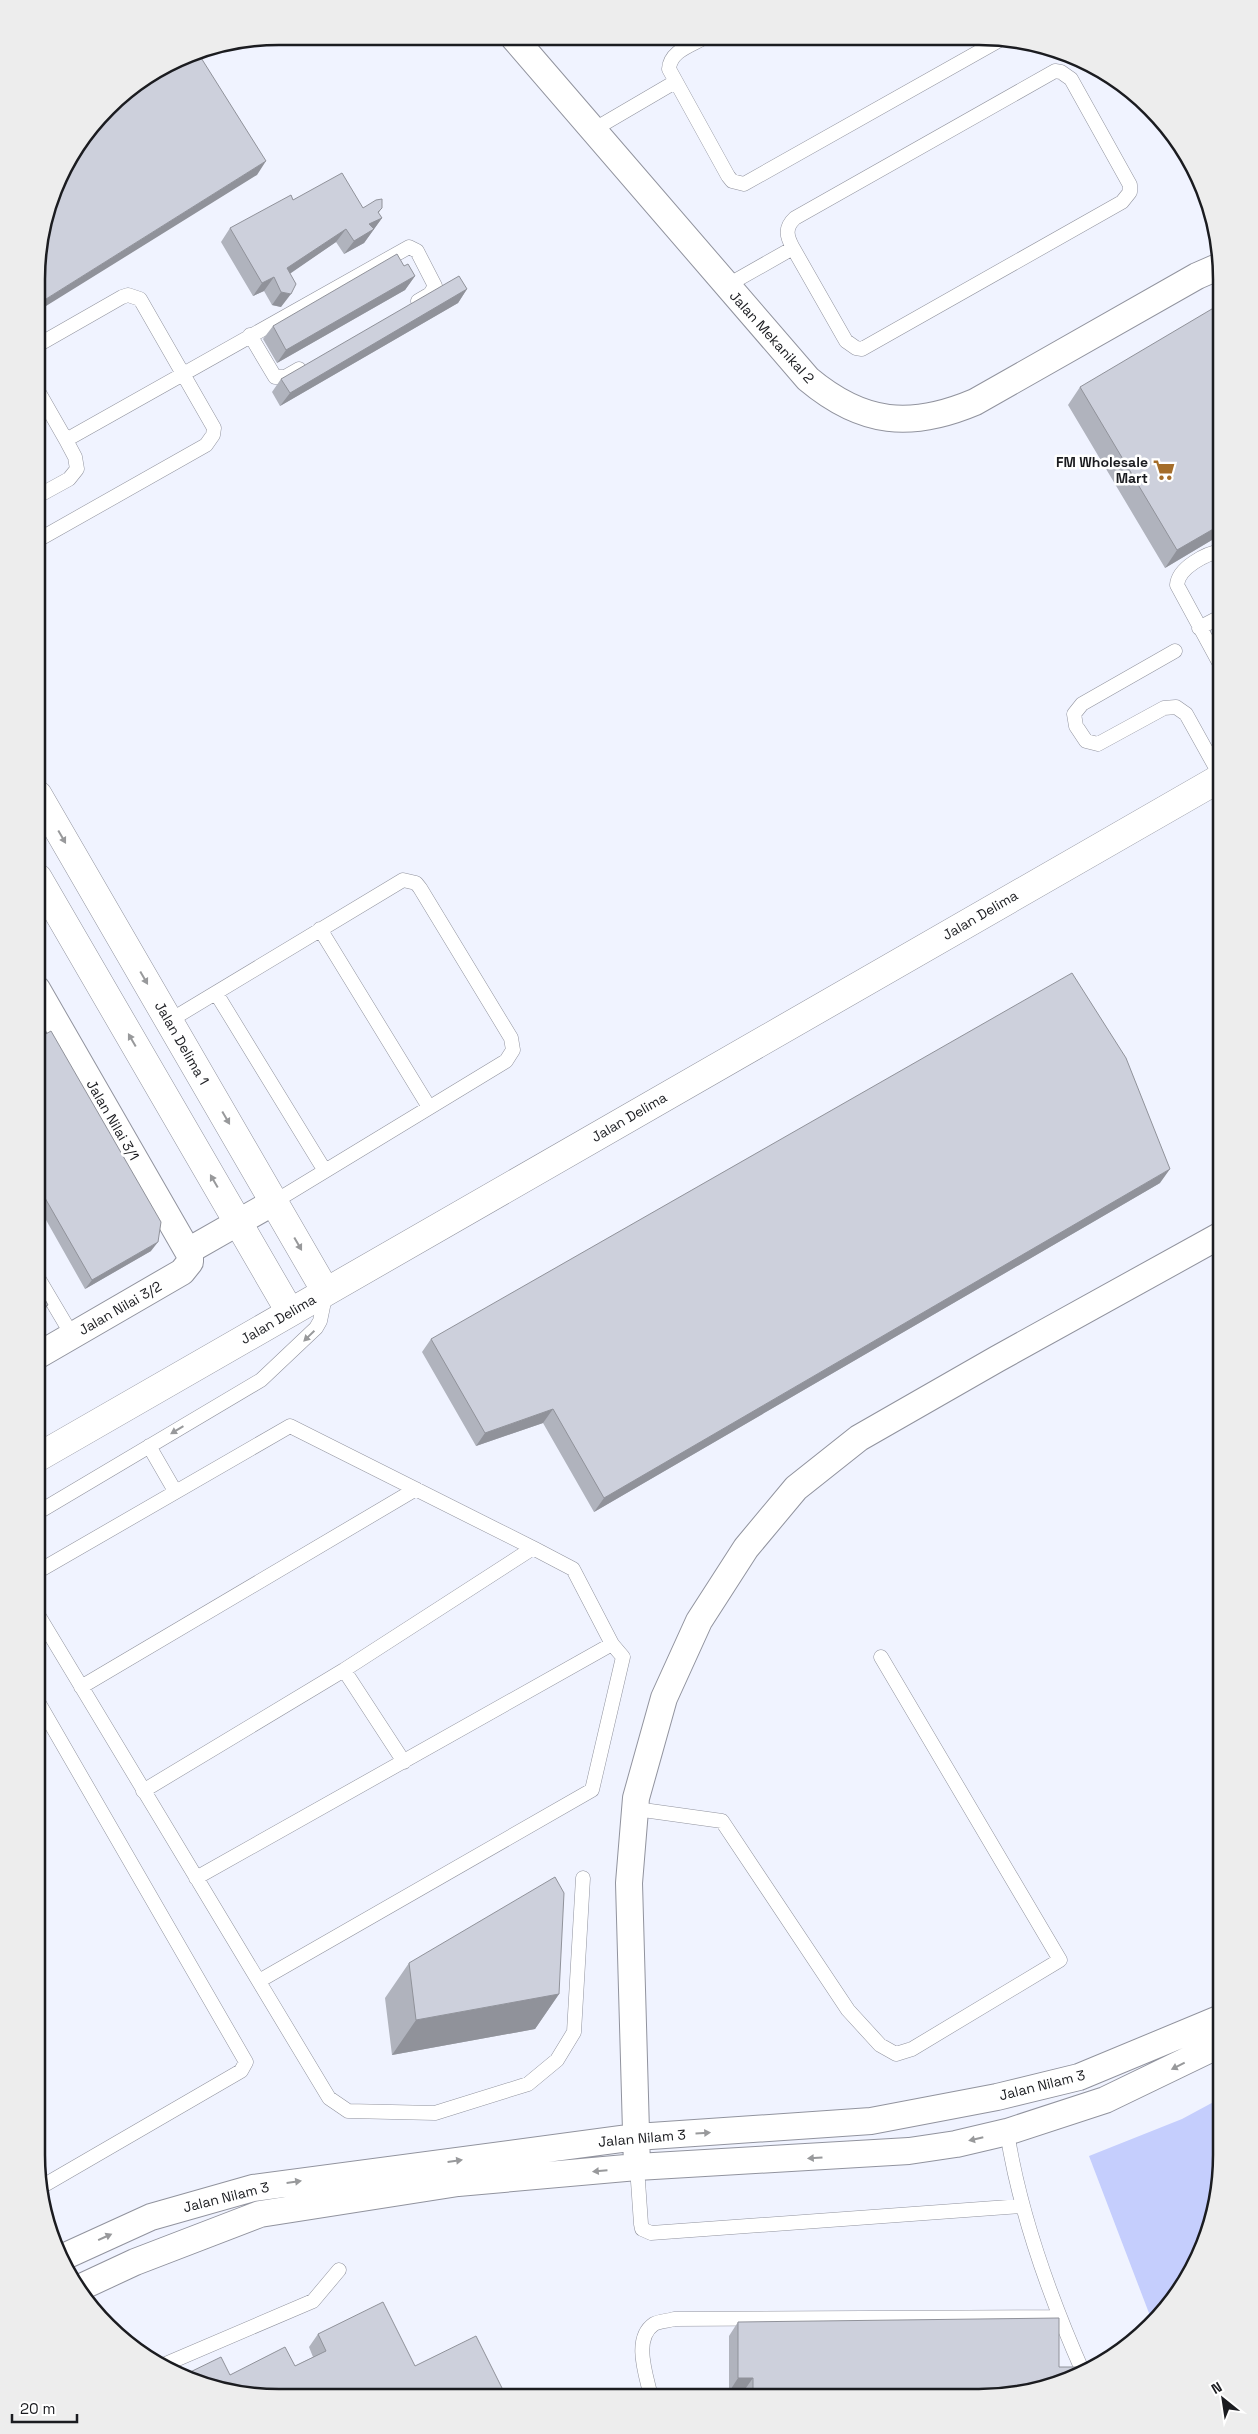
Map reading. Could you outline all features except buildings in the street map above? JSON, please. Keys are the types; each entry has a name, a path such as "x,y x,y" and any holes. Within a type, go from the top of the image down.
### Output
{"street":[{"name":"Jalan Mekanikal 2","path":"520,45 808,379 825,394 852,408 872,415 894,419 917,419 947,414 975,402 1197,276 1212,269"},
{"name":"Jalan Delima","path":"45,1453 1213,782"},
{"name":"Jalan Delima 1","path":"45,807 326,1292"},
{"path":"45,890 290,1312"},
{"name":"Jalan Nilai 3/1","path":"45,1012 188,1251"},
{"path":"188,1251 274,1202"},
{"path":"637,2167 629,1883 636,1798 664,1698 699,1620 746,1548 796,1488 858,1438 997,1358 1213,1240"},
{"name":"Jalan Nilai 3/2","path":"45,1351 182,1272 190,1262 188,1251"},
{"name":"Jalan Nilam 3","path":"68,2256 151,2218 253,2188 636,2137 871,2121 997,2096 1079,2077 1213,2021"},
{"name":"Jalan Nilam 3","path":"84,2285 135,2262 260,2214 458,2184 637,2167 909,2151 956,2144 1007,2132 1105,2100 1213,2048"}],"lane":[{"path":"692,45 673,57 669,69 728,176 732,180 744,184 990,46"},
{"path":"1054,71 1061,72 1071,79 1130,185 1130,192 1122,202 862,348 856,348 846,341 793,248 787,234 790,223 795,218 1054,71"},
{"path":"593,130 675,82"},
{"path":"66,440 409,247 417,252 435,286 430,294 404,309"},
{"path":"726,286 793,248"},
{"path":"45,341 122,297 134,296 144,303 212,422 213,435 210,440 45,536"},
{"path":"250,335 275,377 285,377 310,362"},
{"path":"45,404 77,462 74,474 45,492"},
{"path":"1213,554 1185,569 1177,578 1178,591 1213,652"},
{"path":"1200,628 1213,621"},
{"path":"1175,651 1082,704 1074,714 1076,726 1086,741 1098,744 1164,708 1176,707 1186,714 1213,763"},
{"path":"169,1021 398,882 410,880 420,888 513,1044 510,1056 506,1061 274,1202"},
{"path":"320,929 429,1108"},
{"path":"216,993 325,1171"},
{"path":"45,1289 72,1335"},
{"path":"45,1508 264,1378 316,1328 320,1321 326,1292"},
{"path":"45,1567 290,1426 573,1569 612,1644 622,1653 593,1786 589,1793 259,1981"},
{"path":"149,1446 175,1491"},
{"path":"81,1687 416,1489"},
{"path":"143,1791 344,1670 534,1548"},
{"path":"45,1626 328,2098 348,2111 436,2113 528,2084 556,2060 574,2032 583,1878"},
{"path":"196,1878 612,1644"},
{"path":"636,1809 722,1821 848,2010 880,2045 896,2054 912,2049 1060,1960 881,1657"},
{"path":"344,1670 404,1762"},
{"path":"45,1714 246,2062 241,2071 47,2184"},
{"path":"1007,2132 1014,2180 1022,2206 1058,2316 1080,2366"},
{"path":"637,2167 642,2229 651,2233 1022,2206"},
{"path":"170,2362 313,2300 339,2270"},
{"path":"649,2389 642,2352 644,2335 654,2324 674,2319 1058,2316"}],"shaded area":[{"path":"1213,2102 1213,2155 1209,2201 1201,2230 1189,2259 1165,2298 1150,2315 1089,2156 1182,2119"}],"place":[{"name":"FM Wholesale Mart","path":"1164,470"}]}
